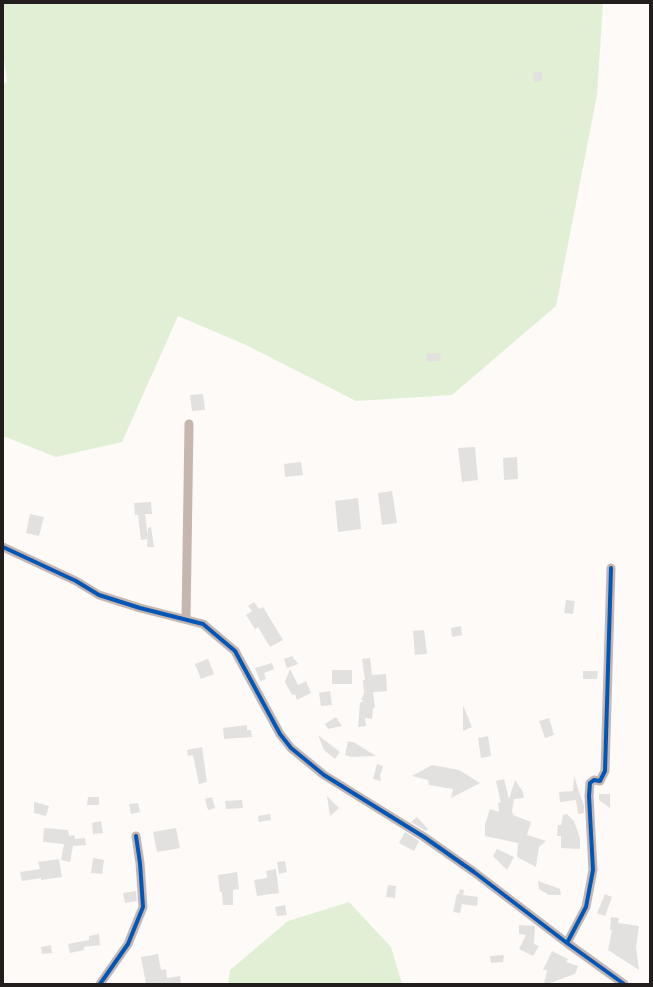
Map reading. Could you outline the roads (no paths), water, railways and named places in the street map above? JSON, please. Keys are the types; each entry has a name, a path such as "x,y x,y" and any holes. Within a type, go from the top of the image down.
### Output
{"street":[{"path":"186,619 189,424"},
{"path":"3,547 76,581 99,595 140,608 203,624 235,651 280,734 291,748 324,775 424,837 474,872 567,943 624,984"},
{"path":"567,943 586,907 593,870 589,796 590,783 594,780 600,781 605,771 611,568"},
{"path":"100,984 128,944 143,907 140,863 136,836"}]}
